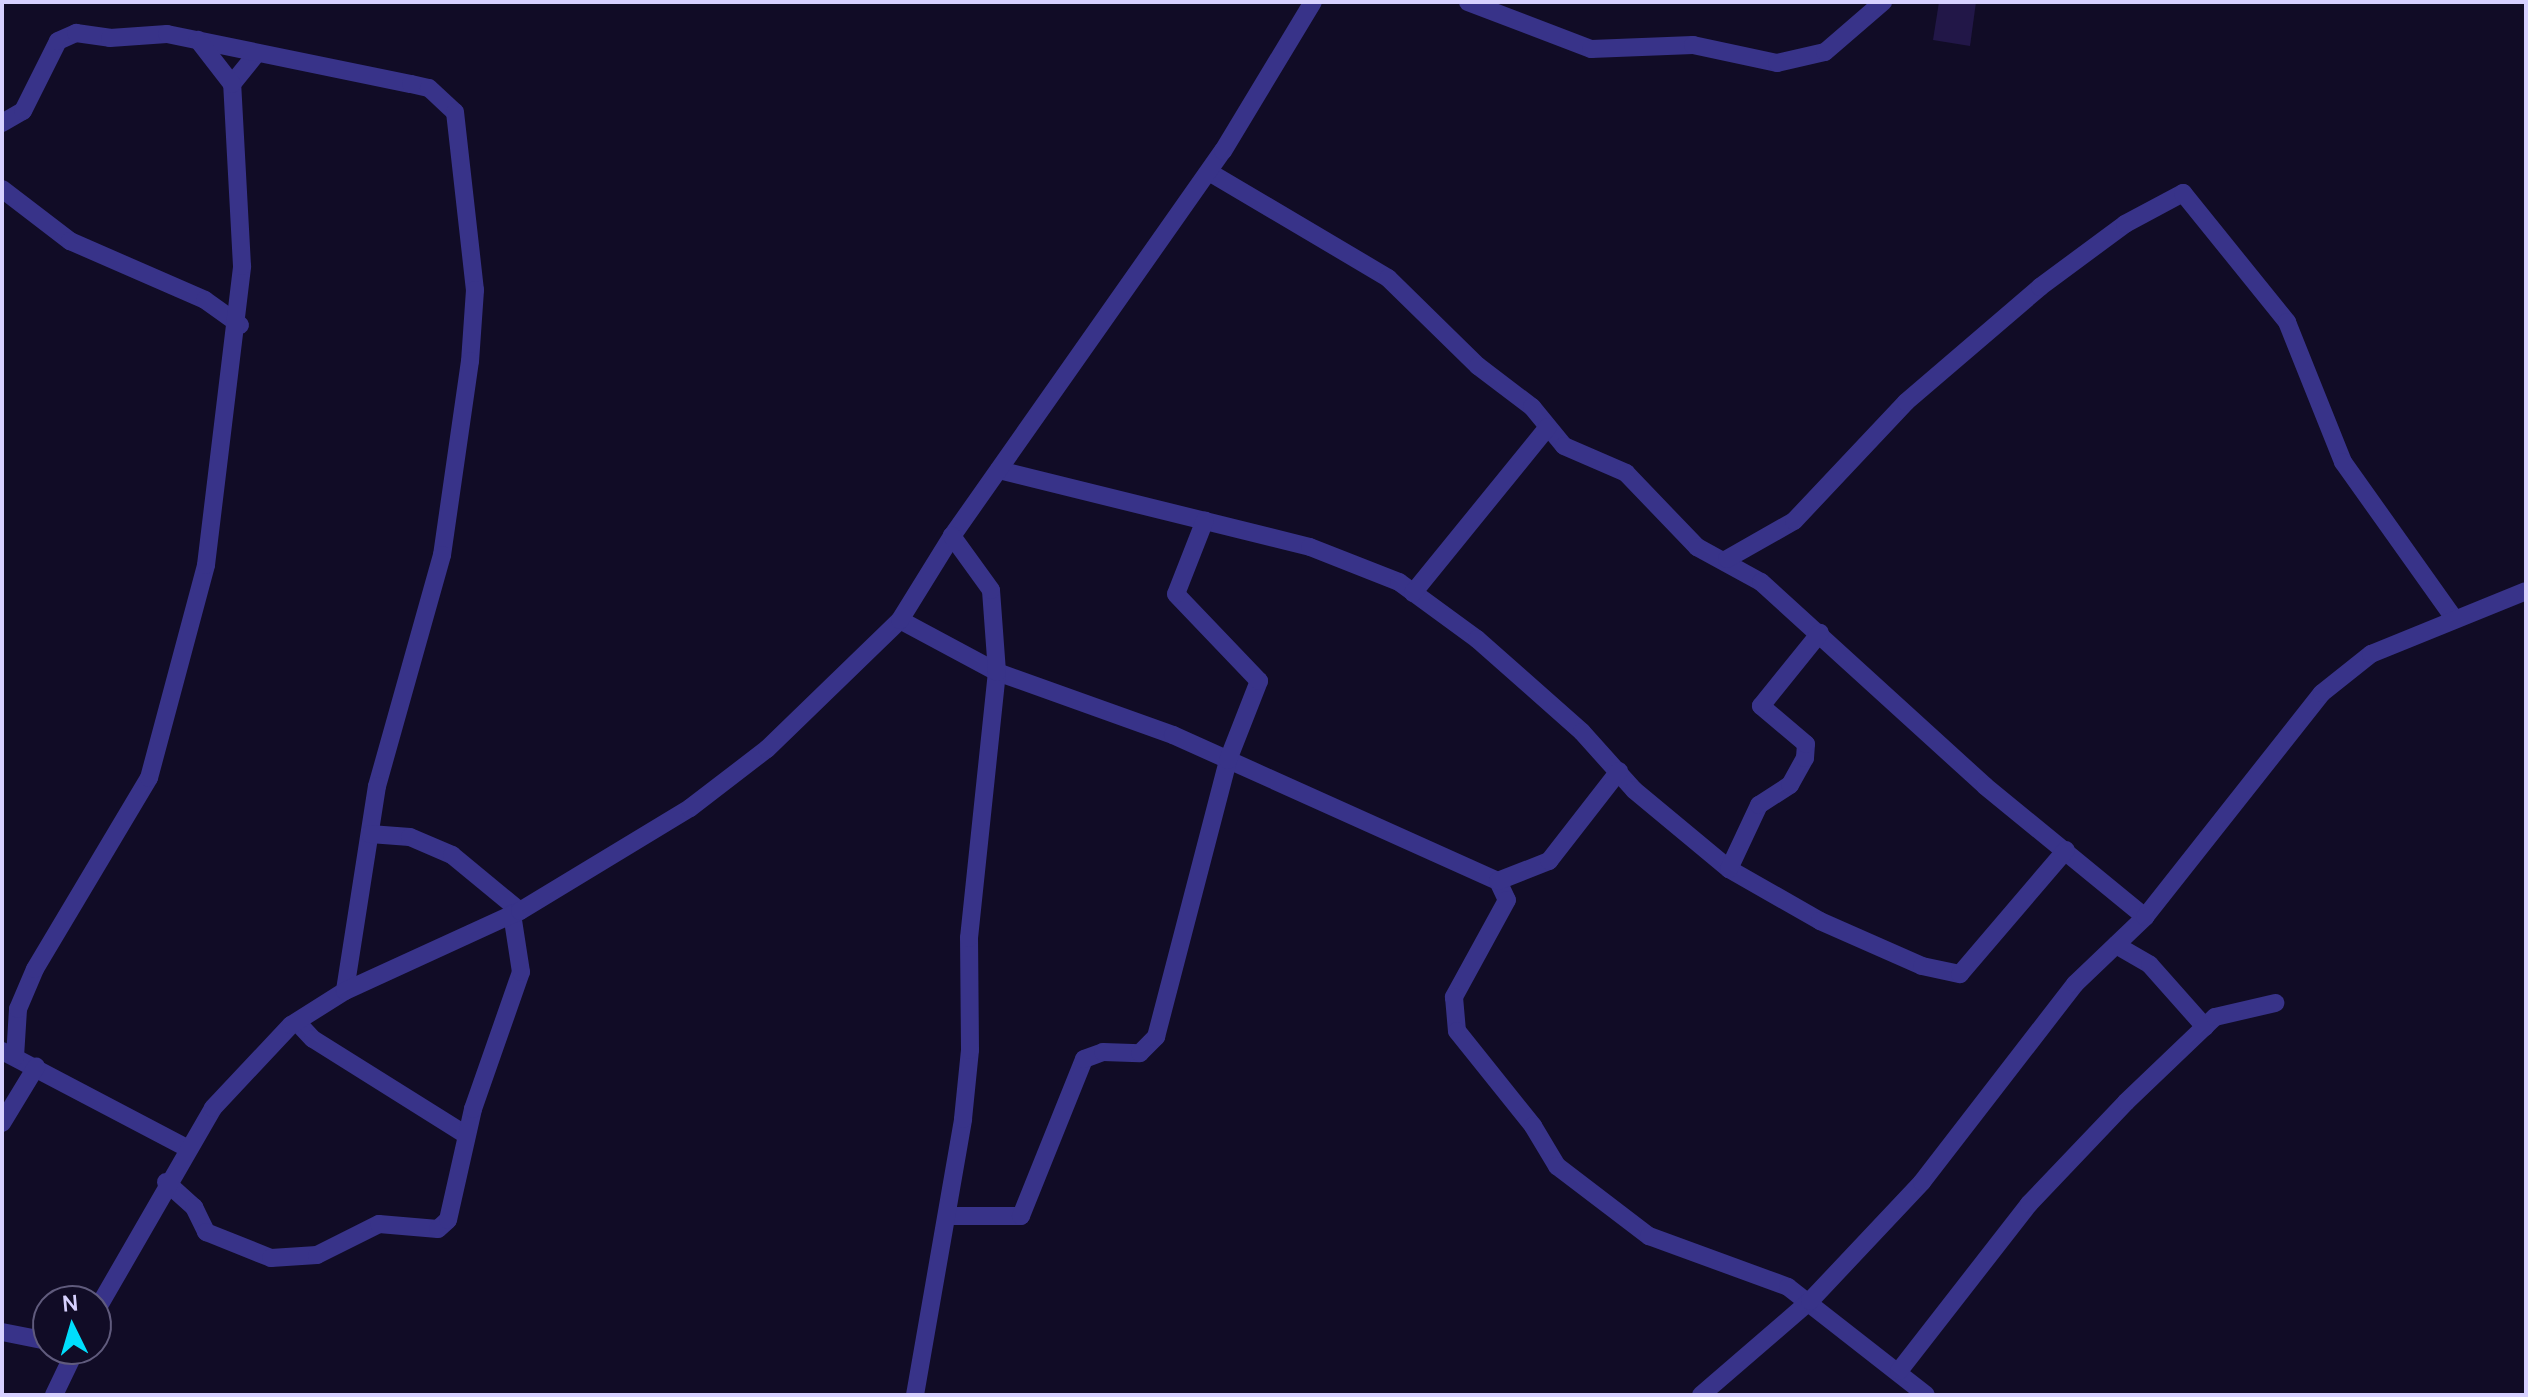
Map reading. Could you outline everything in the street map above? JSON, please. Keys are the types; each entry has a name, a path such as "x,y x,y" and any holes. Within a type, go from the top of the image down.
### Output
{"street":[{"path":"110,1285 166,1182 213,1108 297,1022 345,991 516,912 729,781 900,620 952,536 1209,172 1313,2"},
{"path":"1468,2 1591,49 1693,45 1777,63 1825,52 1883,2"},
{"path":"2,123 23,111 66,35 198,40 429,88 455,112 466,174 474,319 442,555 370,834 345,991"},
{"path":"187,1148 8,1054 18,1009 35,969 122,830 157,757 206,565 240,325 232,84 198,40"},
{"path":"232,84 257,53"},
{"path":"1209,172 1388,278 1578,456 1626,473 1679,533 1727,559 1820,633 1940,747 2145,917"},
{"path":"2,189 70,241 205,300 240,325"},
{"path":"1727,559 1794,521 1906,402 2040,287 2125,224 2183,193 2287,322 2343,462 2453,617"},
{"path":"1413,593 1548,427"},
{"path":"999,470 1205,520 1344,558 1413,593 1477,639 1729,869 1820,921 1952,975 1967,967 2066,850"},
{"path":"950,1216 1021,1216 1084,1059 1150,1048 1178,970 1228,760 1259,681 1176,594 1205,520"},
{"path":"915,1395 950,1216 970,1050 974,872 997,672 991,590 952,536"},
{"path":"1701,1395 1810,1301 1922,1182 2075,984 2145,917 2322,693 2371,654 2453,617 2526,591"},
{"path":"900,620 997,672 1228,760 1498,881 1507,900 1454,997 1457,1031 1533,1126 1557,1166 1625,1224 1762,1275 1810,1301 1926,1395"},
{"path":"1729,869 1759,805 1790,785 1805,758 1806,744 1761,706 1820,633"},
{"path":"1498,881 1549,861 1619,771"},
{"path":"166,1182 222,1242 271,1258 317,1255 379,1224 438,1229 448,1220 460,1183 466,1135 521,972 516,912 452,855 410,837 370,834"},
{"path":"2116,945 2160,975 2205,1027"},
{"path":"1899,1371 2029,1204 2205,1027 2230,1009 2275,1003"},
{"path":"297,1022 313,1039 466,1135"},
{"path":"2,1123 36,1067"},
{"path":"2,1332 32,1338"},
{"path":"54,1395 68,1365"}],"building":[{"path":"1939,2 1976,2 1970,46 1933,40"}]}
